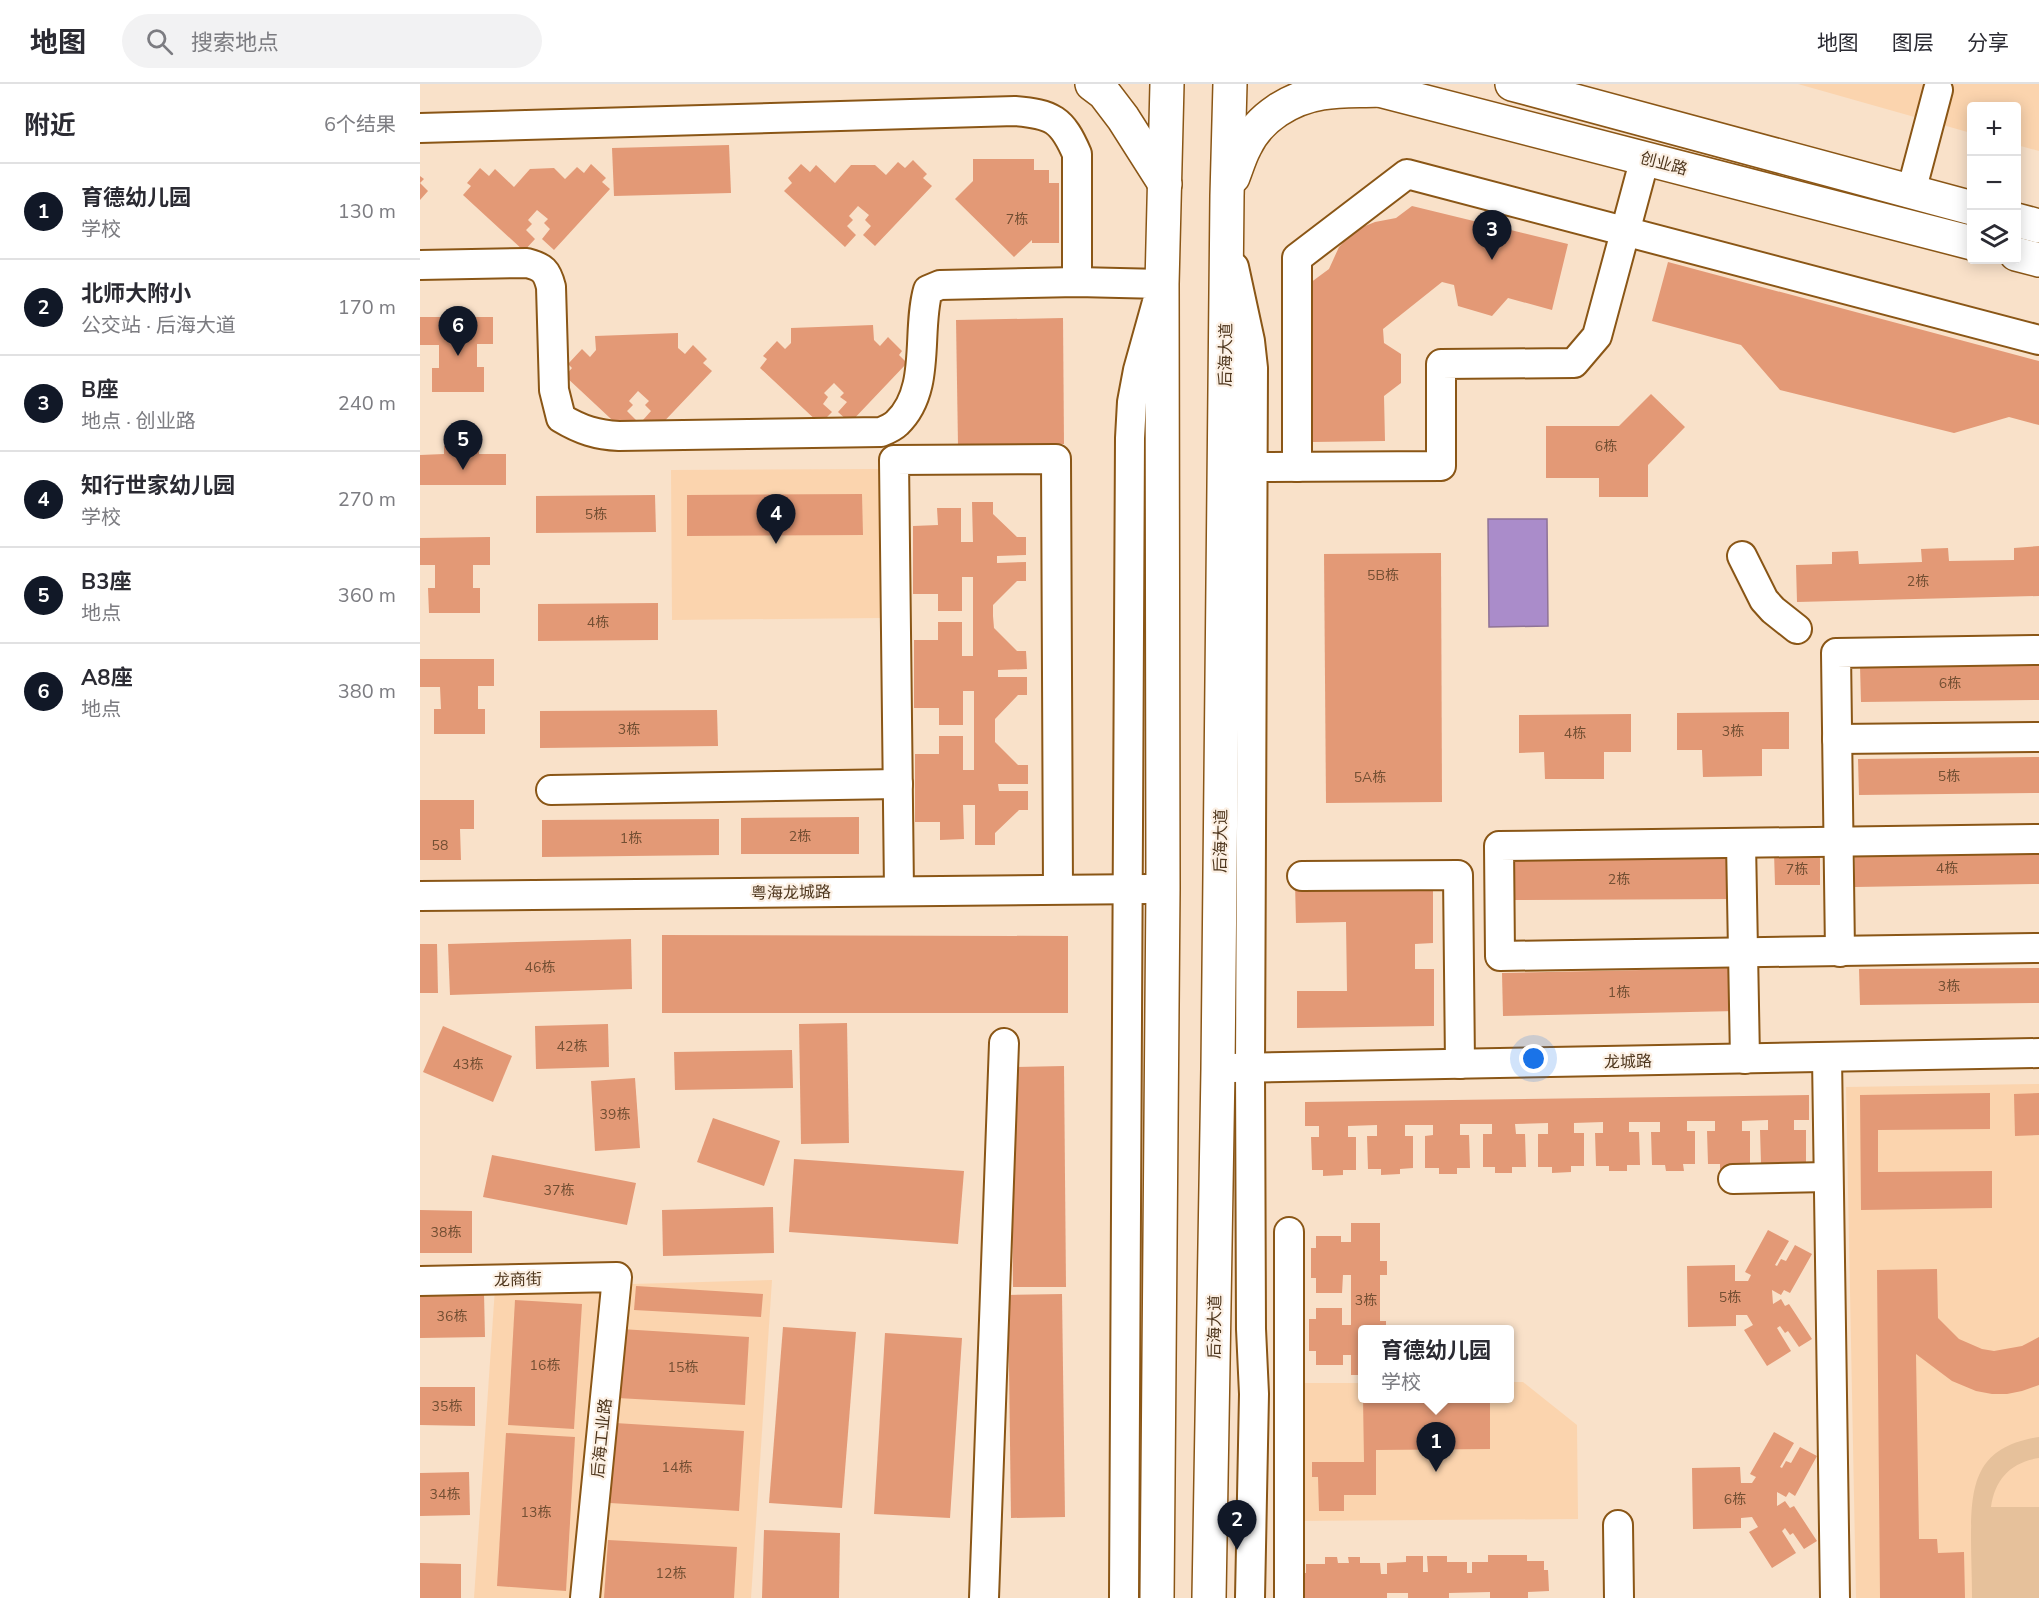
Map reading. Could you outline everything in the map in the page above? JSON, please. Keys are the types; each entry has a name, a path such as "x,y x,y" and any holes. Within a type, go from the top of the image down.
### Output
{"main road":[{"path":"1092,84 1104,93 1123,118 1165,184"},
{"path":"1157,1598 1163,888 1162,284 1167,84"},
{"name":"后海大道","path":"1209,1598 1230,84"},
{"path":"1512,84 1967,207"},
{"name":"创业路","path":"1227,196 1245,145 1273,113 1293,102 1322,93 1367,87 1967,242"},
{"path":"2021,221 2039,226"},
{"path":"2021,255 2039,260"}],"street":[{"path":"1911,192 1938,90"},
{"path":"420,128 1015,111 1039,113 1057,121 1070,136 1077,154 1077,282"},
{"path":"1253,467 1441,466 1440,364 1574,363 1598,336 1645,158"},
{"path":"1297,467 1297,258 1407,174 2039,340"},
{"path":"1227,236 1253,368 1250,1068 1251,1329 1254,1394 1250,1598"},
{"path":"420,265 527,263 540,266 548,273 551,286 554,390 561,418 596,435 619,436 881,432 896,424 908,408 918,383 924,302 928,290 940,285 1077,282 1162,284 1138,370 1132,402 1130,438 1124,1598"},
{"path":"899,891 894,460 1056,459 1058,889"},
{"path":"1742,556 1764,600 1797,629"},
{"path":"1840,952 1836,653 2039,650"},
{"path":"1837,739 2039,737"},
{"path":"551,790 898,784"},
{"path":"2039,839 1499,846 1500,956 2039,948"},
{"path":"1741,843 1745,1059"},
{"path":"1302,876 1458,875 1460,1064"},
{"name":"粤海龙城路","path":"420,897 1163,888"},
{"path":"984,1598 1004,1043"},
{"name":"龙城路","path":"1218,1069 2039,1053"},
{"path":"1827,1057 1834,1598"},
{"path":"1733,1179 1828,1177"},
{"path":"1289,1232 1289,1598"},
{"name":"龙商街","path":"420,1281 617,1277"},
{"name":"后海工业路","path":"585,1598 617,1277"},
{"path":"1618,1525 1619,1598"}],"shaded area":[{"path":"1798,84 2039,84 2039,151 2021,146 2021,102 1967,102 1967,132"},
{"path":"880,469 881,618 672,620 671,470"},
{"path":"1488,519 1547,519 1548,626 1489,627"},
{"path":"2039,1084 2039,1598 1856,1598 1846,1087"},
{"path":"772,1280 751,1598 474,1598 495,1288"},
{"path":"1514,1382 1523,1382 1577,1425 1578,1519 1295,1521 1294,1383 1358,1383 1358,1403 1514,1403"},
{"path":"2039,1437 2039,1458 2020,1463 2006,1474 1996,1488 1991,1507 2039,1507 2039,1598 1972,1598 1971,1518 1976,1485 1981,1471 2002,1449"}],"building":[{"path":"729,145 731,193 614,196 612,148"},
{"path":"973,159 1034,159 1034,170 1049,170 1049,183 1059,183 1059,243 1032,243 1032,240 1014,257 955,199 973,181"},
{"path":"913,160 927,174 923,178 932,186 875,246 863,235 871,226 865,220 869,215 858,206 849,216 853,220 847,226 856,235 845,247 784,191 792,183 788,178 801,164 810,172 816,165 835,183 851,165 875,165 886,175 898,162 905,168"},
{"path":"591,164 606,178 602,182 610,189 554,250 542,239 550,229 544,223 548,219 537,210 528,220 532,224 526,230 535,239 524,251 463,195 471,186 467,183 480,168 489,176 495,169 514,187 530,169 554,168 565,179 577,167 584,173"},
{"path":"420,183 428,191 420,200"},
{"path":"1412,206 1568,244 1552,310 1508,298 1492,316 1458,306 1454,285 1442,282 1383,329 1384,343 1401,354 1401,383 1384,396 1385,441 1312,442 1310,283 1329,269 1339,247 1355,230 1375,222 1396,218"},
{"path":"1668,262 2039,361 2039,425 2009,417 1954,433 1780,390 1741,345 1652,321"},
{"path":"420,317 493,317 493,344 477,344 477,367 484,367 484,392 432,392 432,368 439,368 439,345 420,345"},
{"path":"1063,318 1064,444 958,445 956,320"},
{"path":"873,325 874,340 880,346 888,337 902,351 899,355 907,363 850,423 838,412 847,402 840,397 844,393 834,383 824,393 828,397 823,404 832,412 820,424 760,368 767,359 763,356 777,341 785,349 791,343 791,328"},
{"path":"678,333 678,348 685,354 693,345 707,359 703,363 712,371 655,431 643,420 651,411 645,405 649,401 638,391 629,401 633,405 627,411 636,420 625,432 565,376 572,368 568,364 582,349 590,357 596,350 595,336"},
{"path":"1651,394 1685,427 1648,465 1648,497 1599,497 1599,478 1546,478 1546,426 1619,426"},
{"path":"444,446 479,446 479,454 506,454 506,485 420,485 420,455 444,454"},
{"path":"862,494 863,535 687,536 687,495"},
{"path":"655,495 656,532 536,533 536,496"},
{"path":"972,502 993,502 993,514 1017,537 1026,537 1026,555 997,556 997,563 1026,562 1026,581 1017,581 993,605 993,616 994,628 1017,651 1026,651 1027,669 998,670 998,677 1027,677 1027,695 1018,695 995,719 995,742 1018,765 1028,765 1028,784 998,784 999,791 1028,791 1028,810 1019,810 995,833 995,845 975,845 975,805 963,805 964,839 940,840 940,822 915,822 915,754 939,754 939,736 963,736 963,770 974,770 974,691 963,691 963,725 939,725 939,708 914,708 914,640 938,640 938,622 962,622 962,656 973,656 973,577 962,577 962,611 938,611 938,594 913,594 913,526 938,525 937,508 961,508 961,542 973,542"},
{"path":"490,537 490,565 473,565 473,588 480,588 480,613 429,613 428,588 435,588 435,565 420,565 420,538"},
{"path":"2039,546 2039,596 1797,602 1796,565 1832,564 1832,552 1858,551 1859,564 1922,562 1921,549 1948,548 1949,561 2014,560 2014,548"},
{"path":"1441,553 1442,802 1326,803 1324,554"},
{"path":"658,603 658,640 538,641 538,604"},
{"path":"420,659 494,659 494,686 478,686 478,709 485,709 485,734 434,734 434,709 441,709 440,687 420,687"},
{"path":"2039,664 2039,700 1861,702 1860,666"},
{"path":"717,710 718,746 540,748 540,711"},
{"path":"1789,712 1789,749 1762,749 1762,776 1703,777 1702,750 1677,750 1677,713"},
{"path":"1631,714 1631,752 1604,752 1604,779 1545,779 1544,752 1519,753 1519,715"},
{"path":"2039,757 2039,793 1859,795 1858,759"},
{"path":"420,800 474,800 474,829 460,829 461,860 420,860"},
{"path":"859,817 859,854 741,854 741,818"},
{"path":"719,819 719,855 542,857 542,820"},
{"path":"2039,850 2039,884 1855,887 1855,853"},
{"path":"1774,853 1820,853 1820,885 1775,885"},
{"path":"1734,858 1734,899 1504,900 1503,860"},
{"path":"1433,881 1433,943 1415,944 1415,969 1434,969 1434,1026 1297,1028 1297,991 1347,991 1346,922 1296,923 1295,883"},
{"path":"662,935 1068,936 1068,1013 662,1013"},
{"path":"631,939 632,989 450,995 448,944"},
{"path":"420,944 437,944 438,993 420,993"},
{"path":"1736,968 1737,1011 1503,1016 1502,973"},
{"path":"2039,968 2039,1003 1860,1005 1859,969"},
{"path":"847,1023 849,1143 801,1144 799,1024"},
{"path":"608,1024 609,1067 536,1069 535,1026"},
{"path":"443,1026 512,1056 493,1102 423,1072"},
{"path":"792,1050 793,1088 675,1090 674,1052"},
{"path":"1064,1066 1066,1287 1013,1287 1010,1067"},
{"path":"635,1078 640,1148 595,1151 591,1081"},
{"path":"1990,1093 1990,1129 1878,1130 1878,1172 1992,1171 1992,1208 1861,1210 1860,1095"},
{"path":"2039,1093 2039,1135 2015,1136 2014,1094"},
{"path":"1809,1095 1809,1120 1794,1120 1794,1130 1806,1130 1806,1163 1793,1163 1793,1169 1773,1169 1773,1163 1761,1163 1760,1130 1768,1130 1768,1120 1742,1121 1742,1131 1750,1131 1750,1164 1739,1164 1739,1170 1720,1170 1720,1164 1708,1164 1707,1131 1715,1131 1715,1121 1687,1121 1687,1131 1695,1131 1695,1164 1683,1164 1684,1171 1666,1171 1665,1165 1652,1165 1651,1132 1660,1132 1660,1122 1629,1122 1629,1132 1639,1132 1640,1165 1627,1165 1627,1171 1609,1171 1609,1166 1596,1166 1595,1133 1603,1133 1603,1122 1574,1123 1574,1133 1584,1133 1584,1166 1571,1166 1571,1172 1552,1173 1552,1167 1538,1167 1538,1134 1548,1134 1548,1123 1515,1124 1516,1134 1525,1134 1526,1167 1512,1167 1512,1173 1495,1173 1495,1167 1483,1167 1483,1134 1492,1134 1492,1124 1460,1124 1460,1135 1469,1135 1470,1168 1457,1168 1457,1174 1439,1174 1439,1168 1425,1168 1425,1136 1433,1135 1433,1125 1405,1125 1405,1136 1413,1136 1413,1168 1400,1169 1400,1174 1381,1175 1381,1169 1368,1169 1367,1136 1377,1136 1377,1125 1348,1126 1348,1137 1356,1137 1356,1170 1343,1170 1343,1175 1323,1176 1323,1170 1312,1170 1311,1137 1319,1137 1319,1126 1305,1126 1305,1102"},
{"path":"713,1118 780,1141 764,1186 697,1162"},
{"path":"492,1155 636,1183 627,1225 483,1197"},
{"path":"794,1159 964,1171 958,1244 789,1232"},
{"path":"773,1207 774,1253 663,1256 662,1210"},
{"path":"420,1210 472,1211 472,1253 420,1253"},
{"path":"1351,1223 1380,1223 1380,1261 1387,1261 1387,1275 1380,1275 1380,1321 1386,1321 1386,1325 1358,1325 1358,1375 1351,1375 1351,1355 1343,1355 1343,1365 1316,1365 1316,1351 1309,1351 1309,1319 1316,1319 1316,1308 1342,1308 1342,1325 1351,1325 1351,1275 1343,1275 1342,1293 1316,1293 1316,1278 1311,1278 1311,1248 1316,1248 1316,1236 1341,1236 1341,1242 1351,1242"},
{"path":"1768,1230 1789,1241 1775,1265 1777,1266 1781,1259 1786,1261 1795,1245 1812,1254 1790,1293 1784,1290 1781,1295 1772,1290 1773,1304 1781,1299 1785,1306 1789,1304 1812,1339 1799,1347 1788,1331 1785,1333 1780,1326 1777,1328 1791,1351 1767,1366 1744,1330 1753,1325 1747,1315 1736,1315 1736,1326 1688,1327 1687,1266 1735,1265 1735,1281 1748,1281 1751,1275 1745,1272"},
{"path":"1937,1269 1938,1318 1959,1339 1982,1349 1994,1351 2022,1346 2039,1337 2039,1385 2007,1394 1976,1391 1952,1381 1916,1354 1919,1539 1937,1539 1938,1553 1964,1552 1965,1598 1880,1598 1877,1270"},
{"path":"636,1286 763,1294 761,1317 634,1310"},
{"path":"484,1293 485,1337 420,1338 420,1294"},
{"path":"1062,1294 1065,1517 1011,1518 1008,1295"},
{"path":"515,1300 582,1304 574,1429 508,1425"},
{"path":"783,1327 856,1332 842,1508 769,1503"},
{"path":"621,1329 749,1337 745,1405 617,1398"},
{"path":"885,1333 962,1338 950,1518 874,1514"},
{"path":"420,1387 475,1387 475,1426 420,1425"},
{"path":"1363,1403 1490,1403 1490,1449 1376,1450 1376,1495 1344,1495 1344,1511 1319,1511 1318,1477 1312,1477 1312,1462 1364,1462"},
{"path":"615,1423 744,1431 739,1511 610,1503"},
{"path":"1774,1432 1794,1443 1780,1467 1782,1468 1786,1461 1791,1463 1800,1447 1817,1456 1795,1496 1789,1492 1786,1497 1777,1492 1777,1506 1785,1501 1790,1508 1794,1506 1817,1541 1804,1549 1793,1533 1790,1535 1785,1528 1782,1531 1796,1553 1772,1568 1749,1532 1758,1527 1752,1517 1741,1518 1741,1528 1693,1529 1692,1468 1740,1467 1741,1483 1752,1483 1756,1477 1750,1474"},
{"path":"506,1433 575,1437 566,1591 497,1586"},
{"path":"469,1472 470,1515 420,1516 420,1473"},
{"path":"764,1530 840,1533 839,1598 762,1598"},
{"path":"608,1540 737,1547 734,1598 604,1598"},
{"path":"1488,1555 1527,1555 1527,1561 1544,1561 1544,1570 1548,1570 1549,1591 1528,1592 1528,1598 1490,1598 1490,1592 1449,1593 1449,1598 1408,1598 1408,1593 1387,1593 1387,1598 1303,1598 1303,1573 1306,1573 1306,1564 1325,1564 1325,1557 1337,1557 1338,1563 1349,1563 1348,1557 1360,1557 1360,1563 1380,1563 1381,1574 1387,1574 1387,1563 1406,1562 1406,1556 1423,1556 1423,1572 1428,1572 1427,1556 1447,1556 1447,1562 1467,1562 1467,1573 1472,1573 1472,1562 1488,1562"},
{"path":"420,1563 461,1564 461,1598 420,1598"}],"place":[{"name":"B座","path":"1492,260"},
{"name":"A8座","path":"458,356"},
{"name":"B3座","path":"463,470"},
{"name":"知行世家幼儿园","path":"776,544"},
{"name":"育德幼儿园","path":"1436,1472"},
{"name":"北师大附小","path":"1237,1550"}]}
